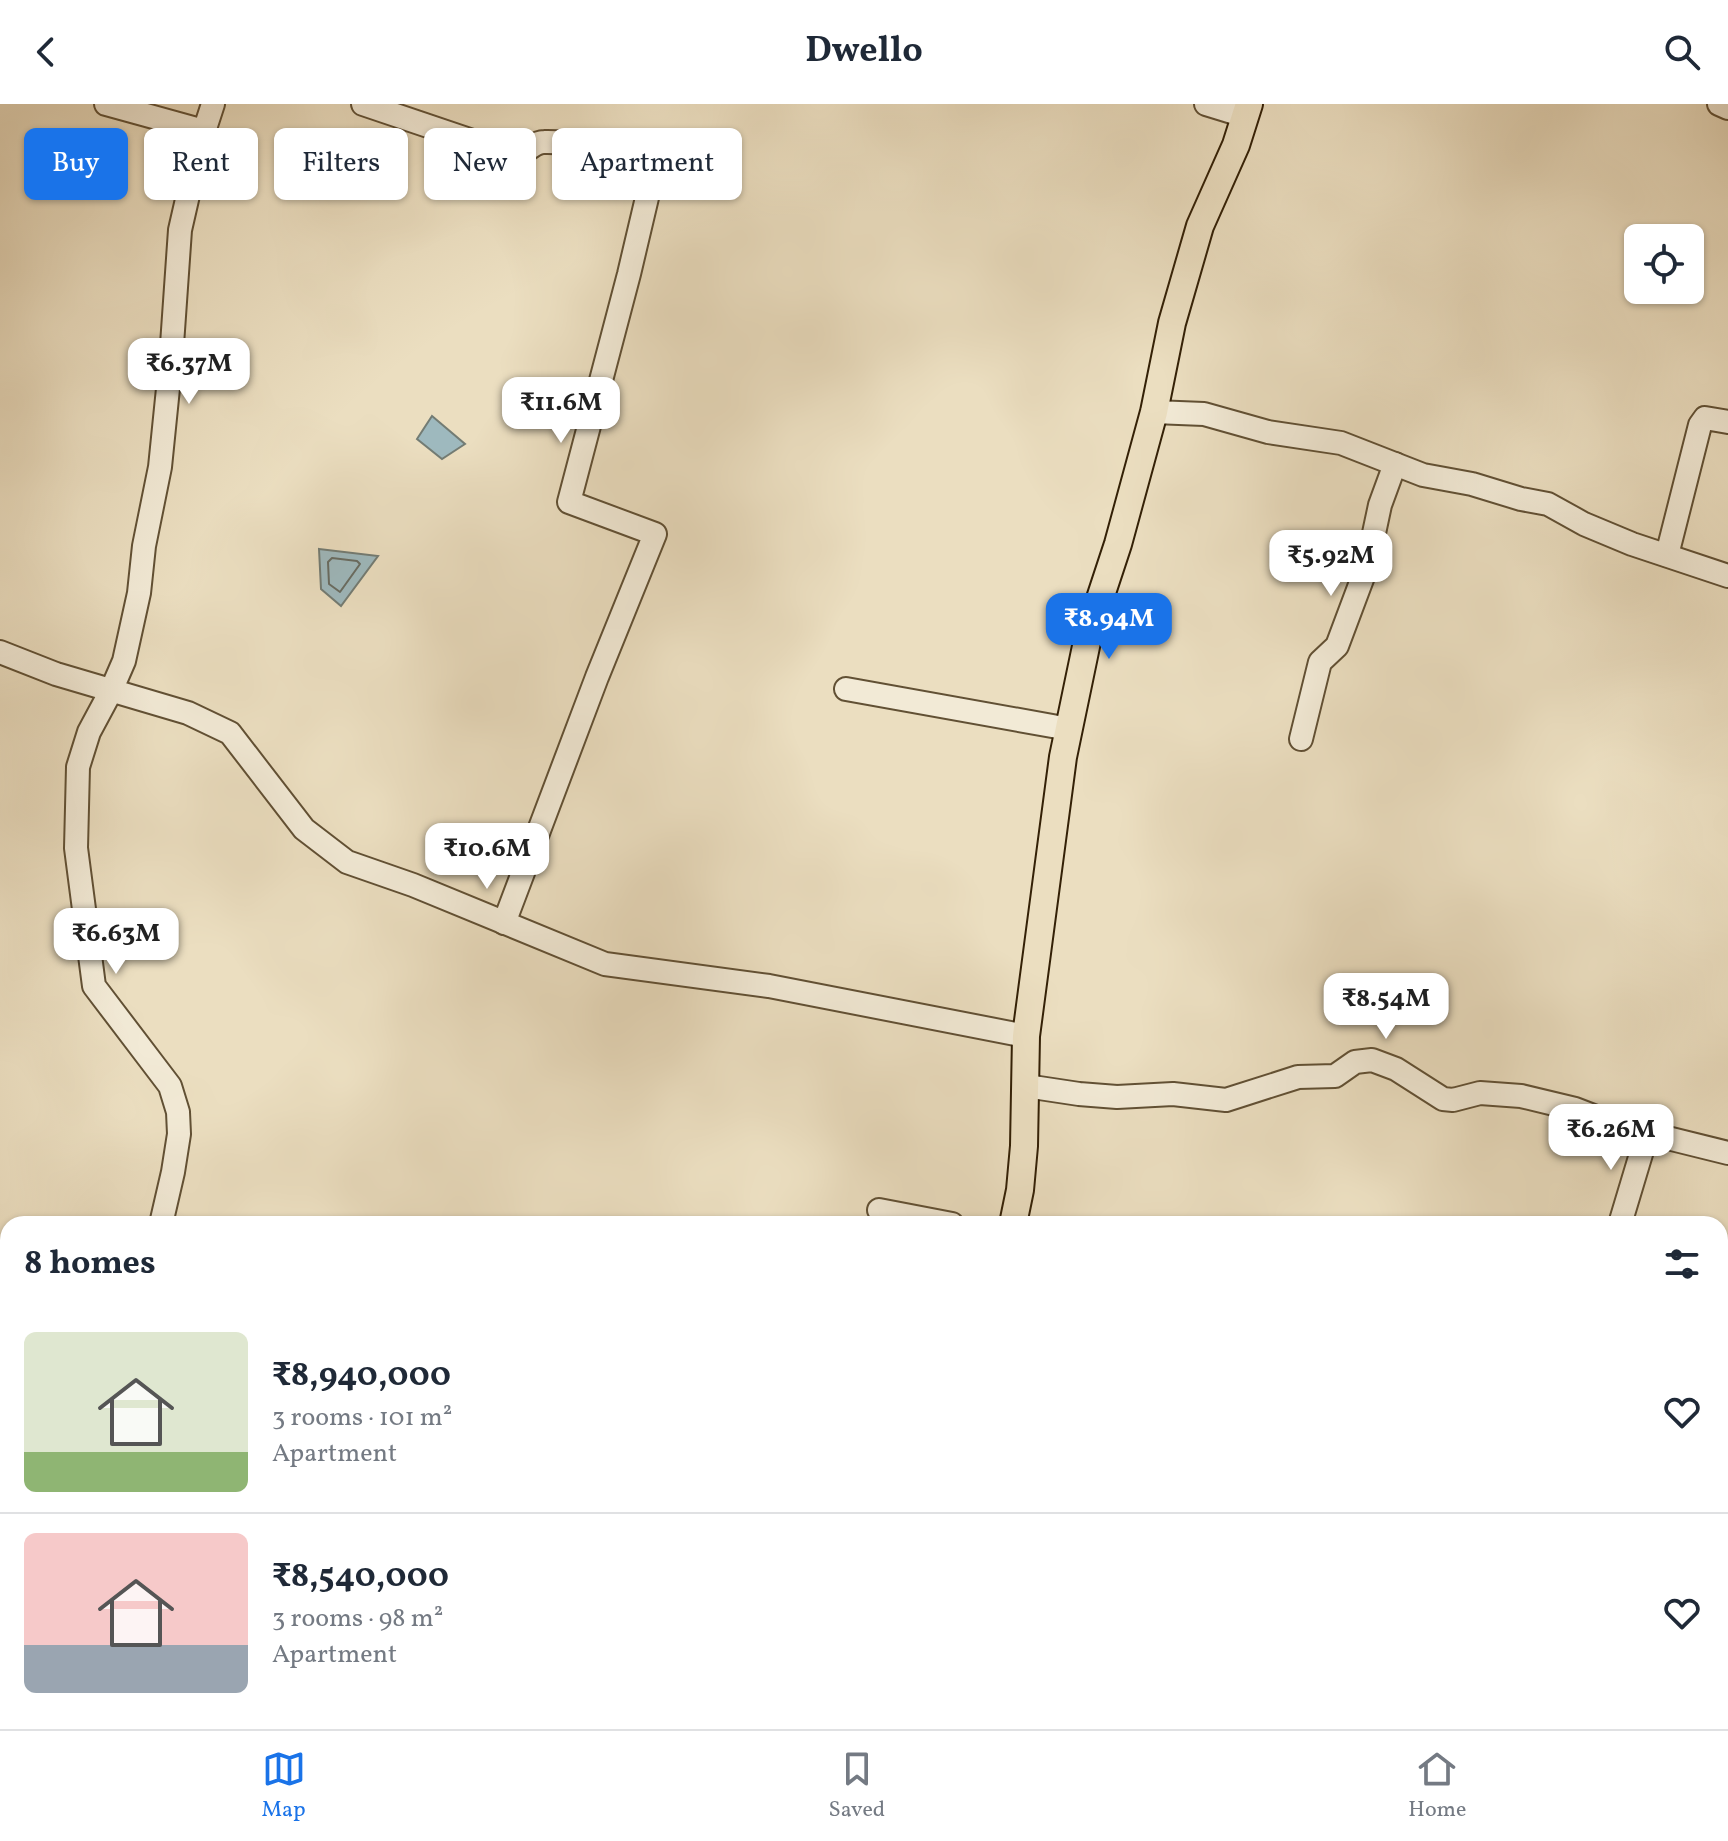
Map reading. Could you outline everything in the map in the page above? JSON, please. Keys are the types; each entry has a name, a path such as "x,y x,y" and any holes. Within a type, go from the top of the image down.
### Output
{"main road":[{"path":"1014,1216 1023,1161 1026,1036 1063,757 1089,632 1118,544 1154,412 1172,323 1200,226 1236,145 1247,110"}],"street":[{"path":"106,104 193,128"},
{"path":"205,128 213,104"},
{"path":"366,104 511,154 523,154 540,142 570,143 654,168 569,502 655,534 504,923"},
{"path":"1206,104 1247,110"},
{"path":"1719,104 1728,108"},
{"path":"163,1216 179,1134 178,1112 170,1086 94,986 76,848 78,767 89,732 124,661 139,593 144,546 160,467 180,230 187,200"},
{"path":"1154,412 1204,414 1268,432 1341,443 1423,475 1548,504 1584,524 1728,576"},
{"path":"1667,555 1700,425 1705,418 1728,422"},
{"path":"1301,739 1320,662 1337,646 1367,566 1380,505 1395,464"},
{"path":"0,652 56,674 188,713 230,733 304,829 347,862 413,885 605,964 769,986 1026,1036"},
{"path":"846,689 1069,729"},
{"path":"1026,1086 1117,1097 1173,1094 1226,1100 1298,1077 1335,1076 1355,1062 1372,1060 1396,1069 1443,1099 1453,1100 1480,1093 1521,1096 1575,1109 1647,1134 1728,1153"},
{"path":"1622,1216 1647,1134"},
{"path":"879,1210 910,1216"}],"water":[{"path":"432,416 465,444 442,459 417,439"},
{"path":"319,549 378,556 341,606 321,589"}]}
